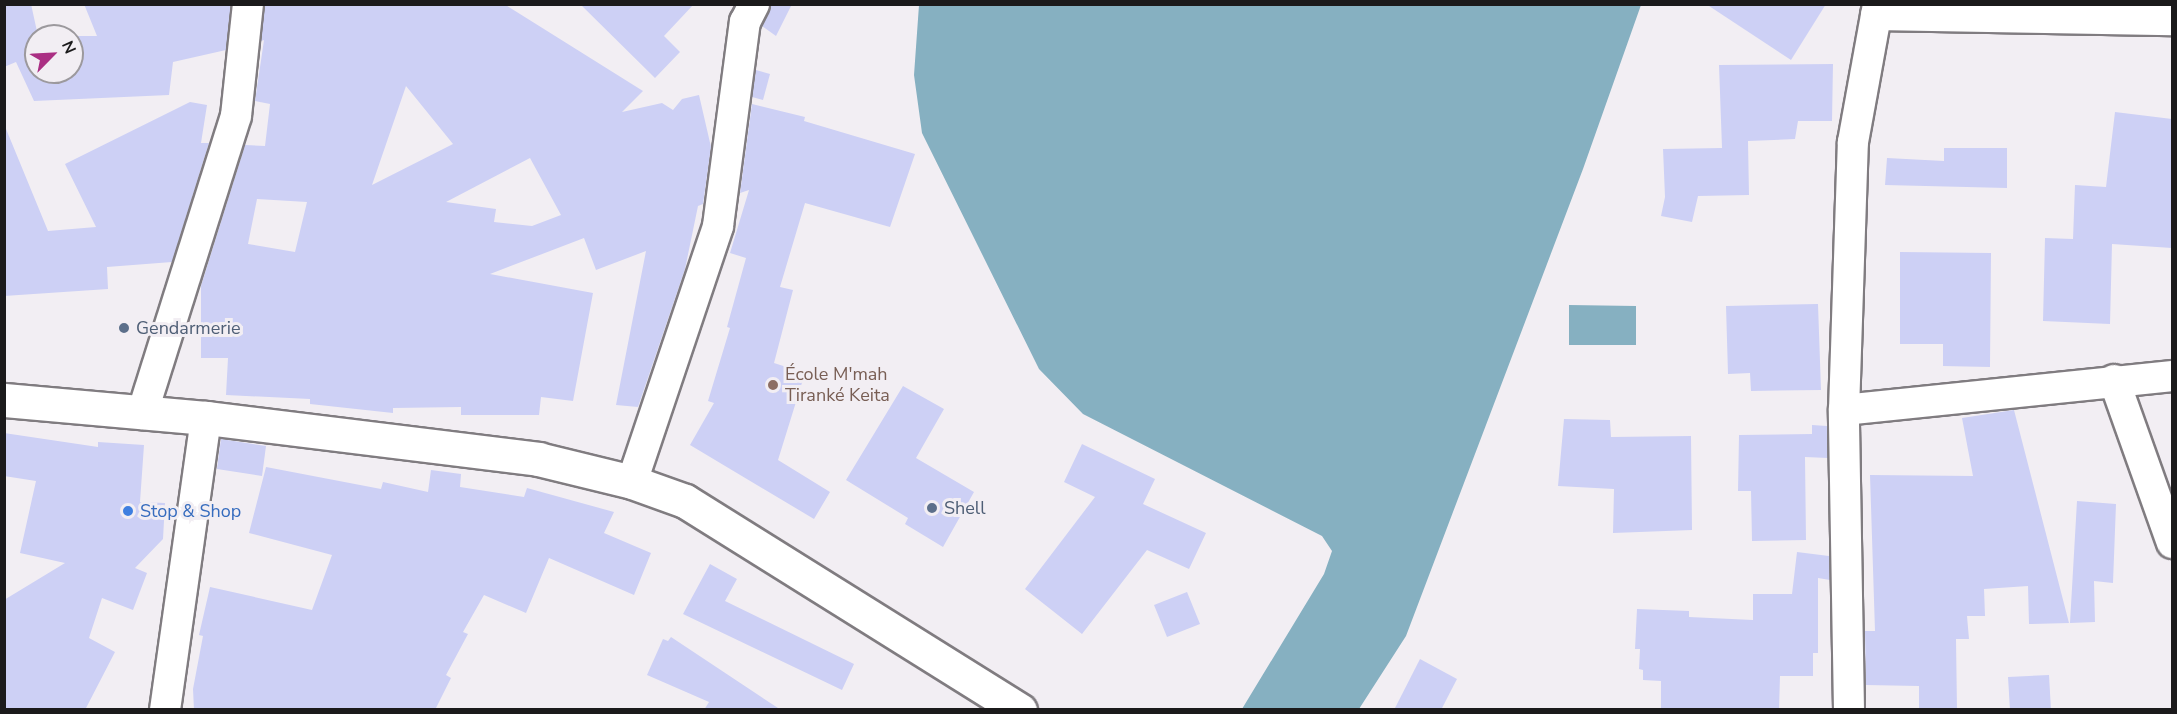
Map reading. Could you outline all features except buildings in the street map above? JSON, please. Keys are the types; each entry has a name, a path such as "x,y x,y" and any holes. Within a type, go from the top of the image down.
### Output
{"main road":[{"path":"4,400 206,418 538,459 632,482 685,501 1020,710"}],"street":[{"path":"142,414 236,116 248,4"},
{"path":"632,482 718,226 745,21 754,4"},
{"path":"1850,710 1844,410 1853,142 1877,10 2172,20"},
{"path":"1844,410 2114,380 2172,376"},
{"path":"2114,380 2172,543"},
{"path":"165,710 206,418"}],"water":[{"path":"919,5 1641,5 1583,169 1406,636 1359,709 1242,709 1324,574 1332,551 1322,536 1083,414 1039,369 922,133 914,75"},
{"path":"1569,305 1636,306 1636,345 1569,345"}],"place":[{"name":"Gendarmerie","path":"124,328"},
{"name":"École M'mah Tiranké Keita","path":"773,385"},
{"name":"Shell","path":"932,508"},
{"name":"Stop & Shop","path":"128,511"}]}
